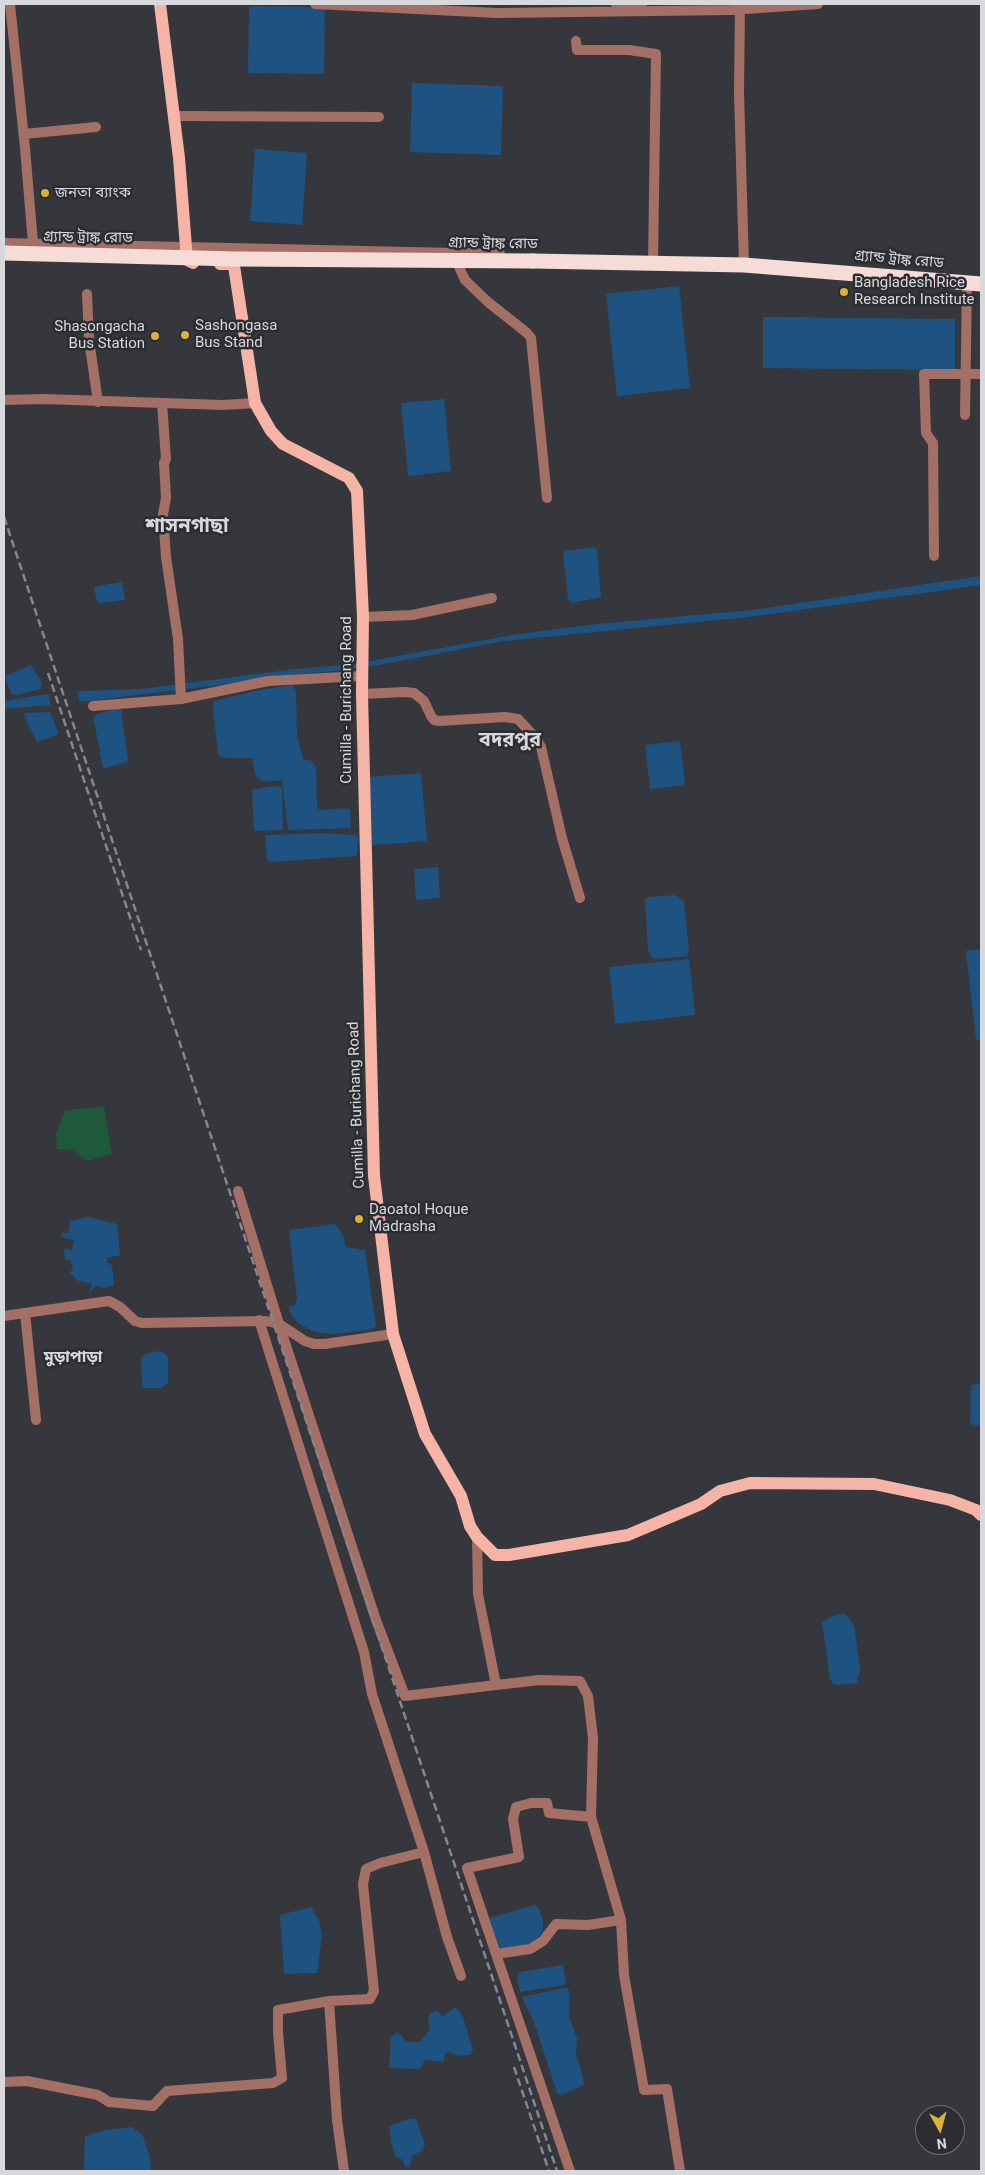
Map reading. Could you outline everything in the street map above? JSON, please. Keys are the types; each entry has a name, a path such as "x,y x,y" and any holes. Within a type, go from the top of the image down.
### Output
{"highway":[{"name":"গ্র্যান্ড ট্রাঙ্ক রোড","path":"4,254 216,259 534,261 744,265 974,284"}],"main road":[{"path":"160,4 174,116 185,248 188,262 232,264 234,266"},
{"name":"Cumilla - Burichang Road","path":"234,266 256,403 278,440 338,471 356,486 360,523 363,617 362,694 374,1176 392,1334 425,1434 461,1496 470,1526 477,1537 495,1554 509,1555 628,1535 701,1504 720,1491 750,1483 874,1484 950,1500 976,1510 981,1515"}],"street":[{"path":"10,4 33,243"},
{"path":"315,4 497,13 818,4"},
{"path":"502,7 642,4"},
{"path":"741,7 739,93 744,265"},
{"path":"576,41 577,50 629,50 656,54 653,263"},
{"path":"174,116 379,117"},
{"path":"24,134 96,127"},
{"path":"4,243 546,255 592,262"},
{"path":"4,259 234,266 508,268 592,262"},
{"path":"458,267 465,280 531,338 547,498"},
{"path":"965,415 966,374 974,284"},
{"path":"87,294 89,340 98,402"},
{"path":"934,556 934,443 926,433 924,374 981,374"},
{"path":"4,400 223,405 256,403"},
{"path":"162,403 166,459 164,463 166,498 163,514 166,557 178,640 181,695"},
{"path":"363,617 412,615 492,598"},
{"path":"93,706 181,695 268,681 362,676"},
{"path":"362,694 414,693 424,700 431,716 438,721 505,717 518,719 534,736 541,747 562,838 580,898"},
{"path":"238,1191 279,1324 376,1620 405,1696 540,1680 580,1680 588,1696 593,1738 591,1817 620,1920 624,1975 644,2090 667,2089 680,2171"},
{"path":"4,1316 109,1301 120,1307 135,1321 142,1323 259,1320 279,1324 305,1341 314,1344 392,1334"},
{"path":"25,1314 36,1420"},
{"path":"259,1320 364,1652 372,1694 424,1852 448,1938 461,1976"},
{"path":"477,1537 478,1594 496,1685"},
{"path":"570,2171 467,1868 520,1857 513,1820 516,1807 530,1803 547,1803 549,1813 591,1817"},
{"path":"4,2082 26,2081 98,2095 109,2102 153,2106 168,2091 273,2083 282,2078 278,2010 329,2001 370,1998 374,1991 363,1884 366,1869 424,1852"},
{"path":"496,1954 530,1949 543,1941 556,1924 588,1925 620,1920"},
{"path":"329,2001 337,2120 344,2171"}],"green space":[{"path":"104,1107 112,1154 87,1161 72,1150 57,1149 56,1134 65,1110"}],"water":[{"path":"249,6 325,7 324,74 248,73"},
{"path":"412,83 503,86 501,155 410,152"},
{"path":"255,149 307,153 302,225 250,221"},
{"path":"679,286 690,388 617,396 606,294"},
{"path":"763,317 955,319 955,370 763,368"},
{"path":"444,399 451,471 408,476 401,403"},
{"path":"594,547 597,550 601,597 572,603 568,599 563,554 565,551"},
{"path":"981,576 981,585 748,617 504,641 338,671 274,676 227,684 80,702 77,691 141,689 295,669 354,664 512,635 597,624 752,610"},
{"path":"122,582 125,600 97,602 94,587"},
{"path":"31,665 42,683 41,689 16,695 11,694 5,676"},
{"path":"293,685 296,691 297,735 303,759 312,761 316,768 317,807 320,810 346,808 350,810 351,828 288,830 282,780 264,782 256,777 252,758 228,758 220,756 218,753 213,710 214,701 259,690"},
{"path":"48,694 51,705 4,709 4,701"},
{"path":"117,707 121,709 128,759 127,762 103,768 93,716"},
{"path":"50,712 59,734 37,742 23,713"},
{"path":"680,741 685,785 650,789 645,745"},
{"path":"421,773 427,841 372,845 367,777"},
{"path":"273,786 282,787 283,830 254,831 252,790"},
{"path":"323,833 355,835 358,838 357,856 271,862 267,860 265,836 267,835"},
{"path":"438,867 440,898 416,900 414,869"},
{"path":"675,895 684,901 689,952 687,956 655,959 651,957 648,950 645,900 649,897"},
{"path":"981,949 981,1039 976,1040 966,951"},
{"path":"689,959 695,1015 615,1024 609,967"},
{"path":"88,1217 117,1224 120,1255 107,1258 107,1262 112,1266 114,1285 104,1288 96,1286 88,1295 92,1284 78,1281 70,1273 73,1267 70,1260 65,1259 64,1248 72,1251 74,1240 61,1237 63,1232 68,1234 70,1221"},
{"path":"335,1224 343,1235 346,1247 365,1250 376,1326 372,1329 336,1334 321,1333 310,1330 297,1322 289,1311 289,1306 295,1305 297,1299 289,1230"},
{"path":"157,1351 163,1352 168,1357 168,1383 161,1388 144,1388 142,1385 141,1357"},
{"path":"981,1384 981,1424 974,1426 970,1423 971,1386"},
{"path":"838,1614 846,1614 854,1626 860,1668 860,1673 857,1677 858,1683 838,1685 833,1684 830,1679 822,1622"},
{"path":"535,1905 539,1908 543,1922 543,1931 538,1938 526,1945 501,1948 489,1918"},
{"path":"311,1907 319,1920 322,1935 317,1973 284,1974 280,1915"},
{"path":"563,1965 566,1981 564,1985 520,1992 517,1978 520,1972"},
{"path":"567,1988 569,1991 569,2017 577,2038 576,2056 584,2085 561,2095 557,2093 534,2022 522,1997"},
{"path":"456,2007 463,2017 473,2050 470,2055 459,2056 450,2052 445,2054 443,2062 426,2060 419,2069 389,2068 391,2037 396,2033 400,2034 406,2042 420,2042 430,2029 428,2017 430,2013 438,2011 442,2016"},
{"path":"416,2118 425,2145 422,2151 413,2155 409,2167 405,2166 403,2160 396,2157 391,2143 389,2126"},
{"path":"132,2127 143,2136 149,2155 151,2171 84,2171 85,2136 106,2130"}],"railway":[{"path":"4,517 557,2171"},
{"path":"48,673 141,950"},
{"path":"514,2067 549,2171"}],"place":[{"name":"জনতা ব্যাংক","path":"45,193"},
{"name":"Bangladesh Rice Research Institute","path":"844,292"},
{"name":"Sashongasa Bus Stand","path":"185,335"},
{"name":"Shasongacha Bus Station","path":"155,336"},
{"name":"Daoatol Hoque Madrasha","path":"359,1219"}],"district":[{"name":"শাসনগাছা","path":"187,527"},
{"name":"বদরপুর","path":"510,741"},
{"name":"মুড়াপাড়া","path":"73,1358"}]}
